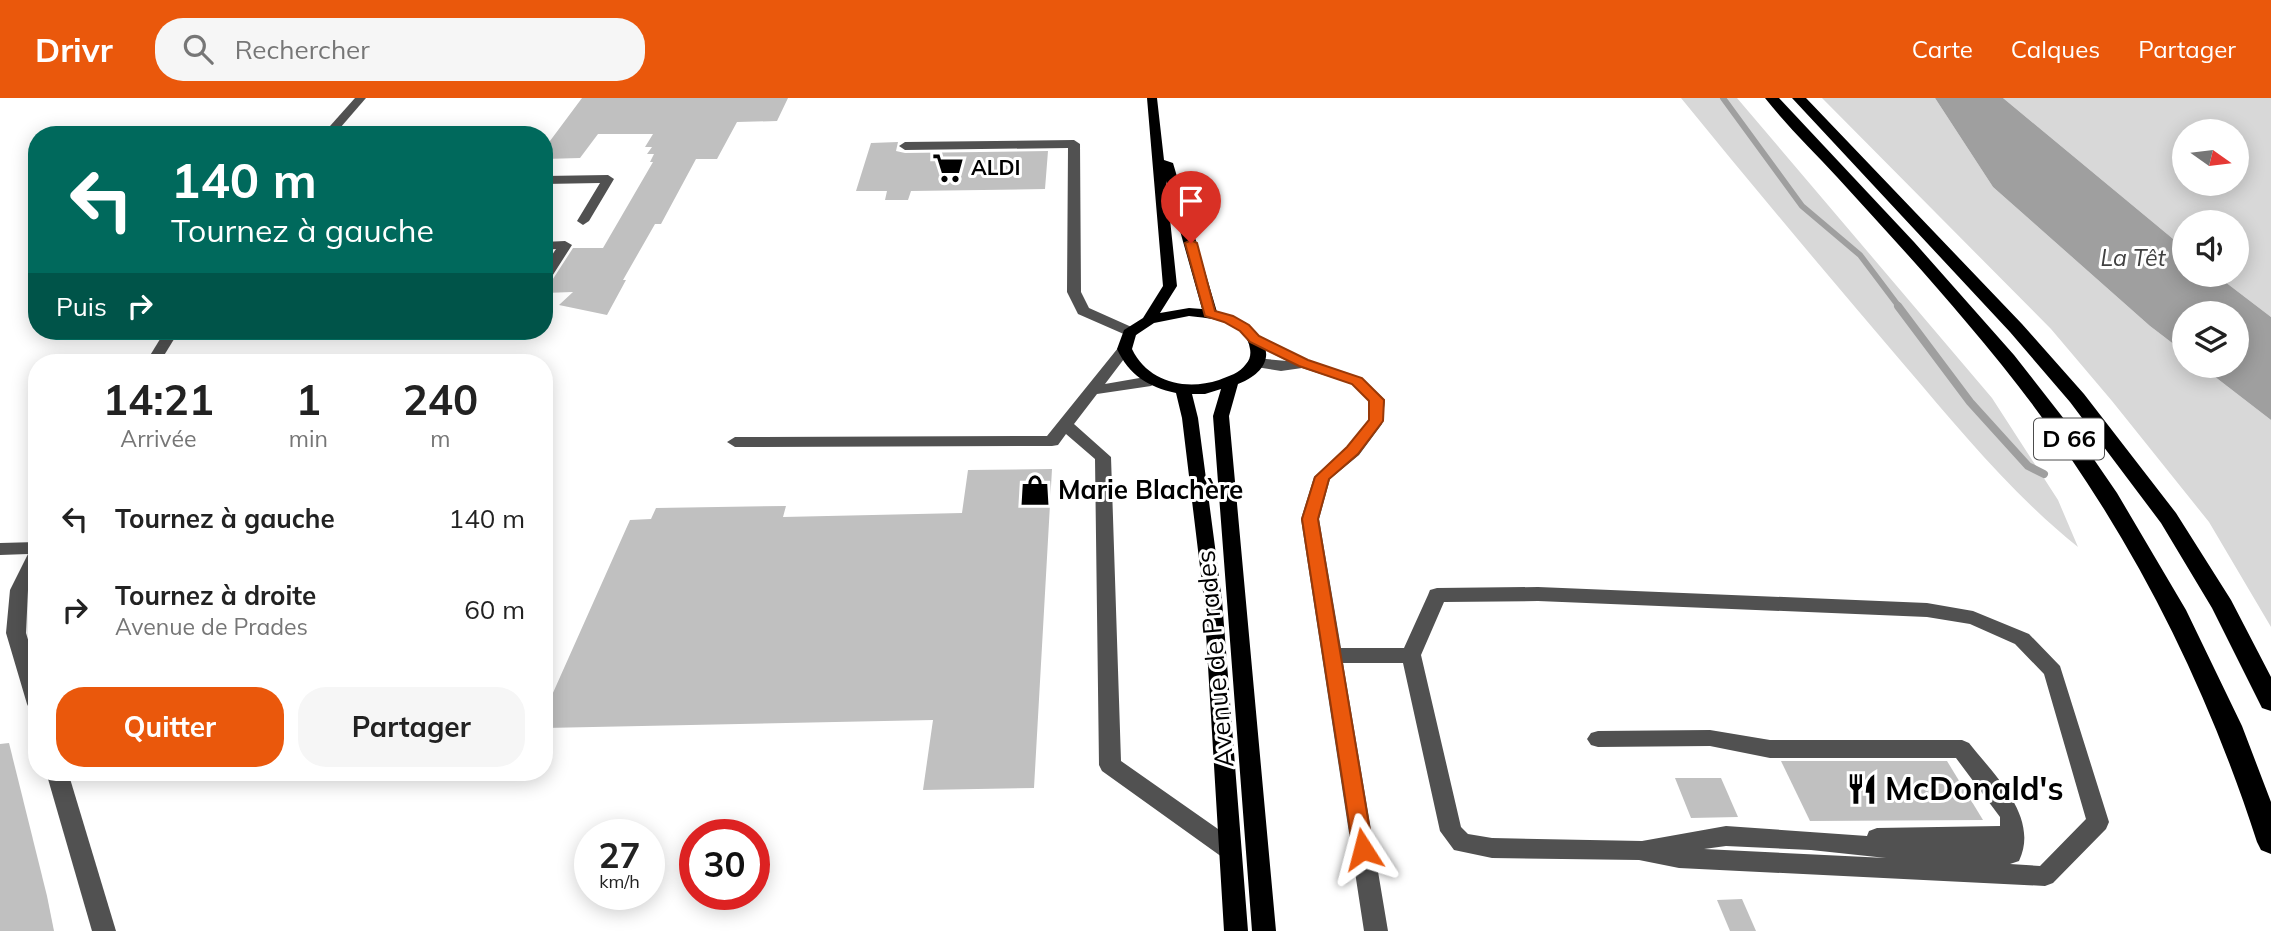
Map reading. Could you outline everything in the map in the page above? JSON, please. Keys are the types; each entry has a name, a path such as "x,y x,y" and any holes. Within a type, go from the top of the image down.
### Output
{"highway":[{"name":"D 66","path":"1772,98 1983,332 2040,400 2116,505 2197,653 2260,805 2271,842"},
{"name":"D 66","path":"1799,98 2016,328 2077,398 2169,518 2222,606 2271,701"}],"main road":[{"path":"1149,319 1170,286 1152,98"},
{"path":"1156,123 1210,313"},
{"path":"1168,313 1210,313 1237,323 1255,339 1258,351 1255,363 1246,374 1230,383 1208,388 1183,389 1151,381 1139,375 1127,363 1123,351 1125,338 1149,319 1168,313"},
{"name":"Avenue de Prades","path":"1230,383 1221,416 1264,931"},
{"name":"Avenue de Prades","path":"1183,389 1190,418 1213,600 1236,931"}],"street":[{"path":"336,126 361,98"},
{"path":"905,146 1074,144 1074,292 1077,303 1094,318 1131,332"},
{"path":"553,180 607,179 583,220"},
{"path":"553,246 565,246 553,264"},
{"path":"1255,339 1303,363 1357,381 1377,400 1376,421 1353,451 1322,477 1310,519 1376,931"},
{"path":"735,442 1052,441 1123,351"},
{"path":"1255,363 1281,366 1303,363"},
{"path":"1089,391 1151,381"},
{"path":"1065,424 1103,457 1110,765 1230,850"},
{"path":"0,549 28,548"},
{"path":"28,572 19,590 16,633 28,674"},
{"path":"1598,739 1710,738 1770,749 1962,749 2011,815 2011,836 1811,840 1726,836 1639,849 1492,848 1462,843 1451,831 1410,655 1437,594 1538,594 1927,610 1973,618 2021,639 2053,671 2098,822 2045,876 1679,858 1639,849"},
{"path":"1332,656 1410,655"},
{"path":"60,781 104,931"}],"shaded area":[{"path":"1681,98 1737,98 1992,398 2058,500 2078,547 2009,484 1967,438"},
{"path":"1822,98 1935,98 1993,187 2172,343 2172,378 2217,378 2271,420 2271,627 2209,522 2051,329"},
{"path":"2003,98 2271,98 2271,317 2232,287 2249,287 2249,210 2172,210 2172,238"}],"water":[{"name":"La Têt","path":"1935,98 2003,98 2172,238 2172,287 2232,287 2271,317 2271,420 2217,378 2249,378 2249,301 2172,301 2172,343 1993,187"}],"building":[{"path":"582,98 788,98 777,121 737,122 717,159 696,159 661,224 655,224 623,280 626,280 607,315 559,305 573,292 553,293 553,279 573,248 603,248 653,162 650,162 654,154 647,154 652,147 645,147 653,134 598,134 580,158 553,159 553,137"},
{"name":"ALDI","path":"898,142 896,151 905,153 1048,151 1045,189 911,191 908,200 885,200 887,191 856,191 871,143"},
{"path":"1052,469 1034,788 923,790 933,720 553,728 553,693 630,520 651,519 656,508 786,506 783,517 962,513 968,470"},
{"path":"9,743 54,931 0,931 0,744"},
{"path":"1781,761 1947,761 1983,820 1810,821"},
{"path":"1675,778 1721,778 1738,817 1691,818"},
{"path":"1742,899 1756,931 1730,931 1717,900"}],"waterway":[{"path":"1723,98 1802,206 1860,255 1900,308"},
{"path":"1898,306 1970,402 2028,466 2044,474"}],"place":[{"name":"ALDI","path":"948,168"},
{"name":"Marie Blachère","path":"1035,490"},
{"name":"McDonald's","path":"1862,789"}],"route":[{"path":"1191,243 1210,313 1229,319 1255,339 1303,363 1357,381 1377,400 1376,421 1353,451 1322,477 1310,519 1363,849"}]}
